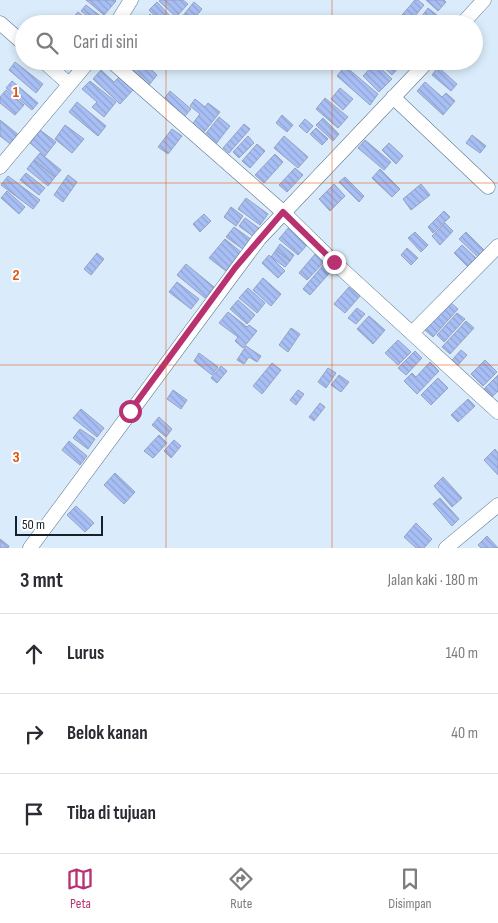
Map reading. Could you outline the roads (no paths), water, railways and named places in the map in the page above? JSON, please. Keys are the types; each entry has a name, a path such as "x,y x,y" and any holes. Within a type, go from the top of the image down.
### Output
{"street":[{"path":"122,15 131,0"},
{"path":"470,15 484,0"},
{"path":"0,23 15,36"},
{"path":"53,70 69,84"},
{"path":"2,162 81,70"},
{"path":"121,70 283,212 334,262 498,412"},
{"path":"30,548 235,268 283,212 419,70"},
{"path":"393,97 488,187"},
{"path":"412,332 498,246"},
{"path":"446,548 498,505"}]}
